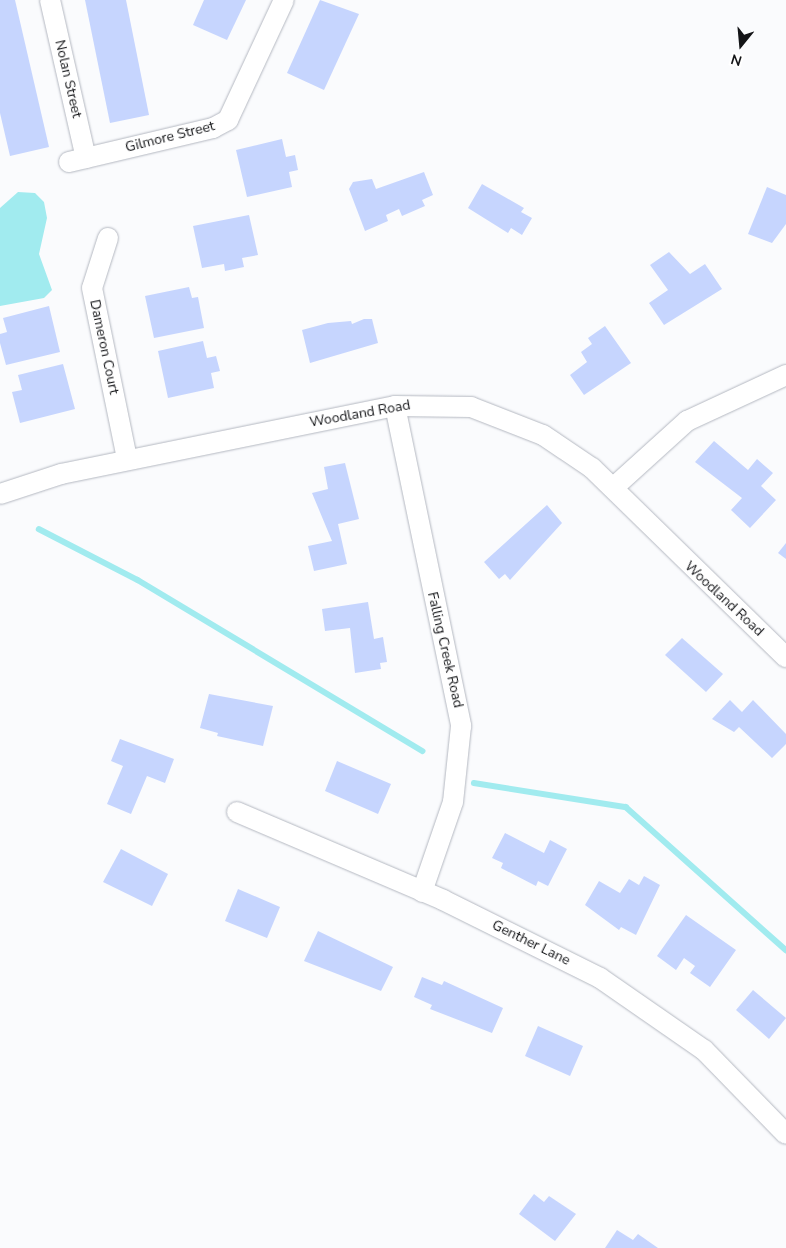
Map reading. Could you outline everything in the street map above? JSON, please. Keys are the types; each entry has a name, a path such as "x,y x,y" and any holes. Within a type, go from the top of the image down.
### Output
{"street":[{"name":"Nolan Street","path":"50,0 78,160"},
{"name":"Gilmore Street","path":"78,160 213,128 228,120 284,0"},
{"name":"Dameron Court","path":"108,238 92,288 127,459"},
{"path":"613,488 687,421 786,375"},
{"name":"Woodland Road","path":"0,494 27,483 127,459 395,406 443,404 509,419 573,453 613,488 786,657"},
{"name":"Falling Creek Road","path":"395,406 461,726 453,802 422,892"},
{"name":"Genther Lane","path":"237,812 422,892 552,952 675,1027 718,1064 786,1134"}],"water":[{"path":"18,192 35,193 44,202 47,218 39,254 52,290 44,298 0,306 0,208"}],"building":[{"path":"0,0 15,0 49,147 10,156 0,113"},
{"path":"85,0 126,0 149,115 110,123"},
{"path":"204,0 246,0 227,40 193,25"},
{"path":"320,0 359,14 324,90 287,73"},
{"path":"282,139 286,157 295,155 298,170 289,172 292,187 247,197 236,150"},
{"path":"424,172 433,195 422,200 425,206 402,216 399,209 386,215 388,221 365,231 349,189 353,182 372,179 376,189"},
{"path":"482,184 524,208 521,212 532,218 522,235 511,228 508,233 468,208"},
{"path":"767,187 786,195 786,224 772,243 748,234"},
{"path":"249,215 258,255 242,258 244,267 225,271 224,264 202,268 193,226"},
{"path":"669,252 690,274 705,264 722,289 664,325 649,303 668,290 650,265"},
{"path":"189,287 192,298 198,297 204,328 154,338 145,296"},
{"path":"49,306 60,352 6,365 0,343 0,334 7,332 3,318"},
{"path":"364,319 372,319 378,343 310,363 302,330 328,323 351,321 352,324"},
{"path":"605,326 631,363 584,395 570,375 587,362 581,352 592,344 588,338"},
{"path":"203,341 207,358 216,356 220,371 211,373 214,388 168,398 158,351"},
{"path":"63,364 75,409 20,423 12,392 22,390 18,375"},
{"path":"714,441 748,470 757,459 773,473 761,486 776,500 750,528 731,510 742,498 695,462"},
{"path":"345,463 359,519 338,524 347,564 314,571 308,546 332,541 312,493 328,489 324,467"},
{"path":"547,505 562,523 510,580 505,574 499,579 484,562"},
{"path":"786,543 786,559 778,553"},
{"path":"368,602 374,639 383,637 387,662 380,663 381,669 355,673 350,628 325,631 322,609"},
{"path":"682,638 723,674 706,692 665,655"},
{"path":"209,694 273,706 263,746 217,736 218,733 200,728"},
{"path":"730,700 742,712 753,700 786,734 786,744 772,758 739,727 734,732 712,719"},
{"path":"120,739 174,759 165,783 147,776 131,814 107,804 123,766 111,761"},
{"path":"337,761 391,784 378,814 325,791"},
{"path":"505,833 544,853 550,840 567,849 548,886 538,881 536,886 501,868 503,863 492,858"},
{"path":"121,849 168,874 152,906 103,882"},
{"path":"644,876 660,885 636,935 621,927 619,930 585,905 599,881 620,893 629,879 639,885"},
{"path":"238,889 280,907 267,938 225,921"},
{"path":"686,915 736,950 710,987 690,973 695,966 684,958 676,970 657,956"},
{"path":"318,931 393,967 381,991 304,961"},
{"path":"422,977 442,985 444,981 503,1008 492,1033 430,1009 432,1005 414,997"},
{"path":"753,990 786,1018 769,1039 736,1010"},
{"path":"538,1026 583,1046 570,1076 525,1056"},
{"path":"534,1194 544,1202 549,1196 576,1214 555,1241 519,1214"},
{"path":"617,1230 633,1240 638,1234 658,1248 605,1248"}],"waterway":[{"path":"39,529 138,580 423,751"},
{"path":"474,783 626,807 786,950"}]}
